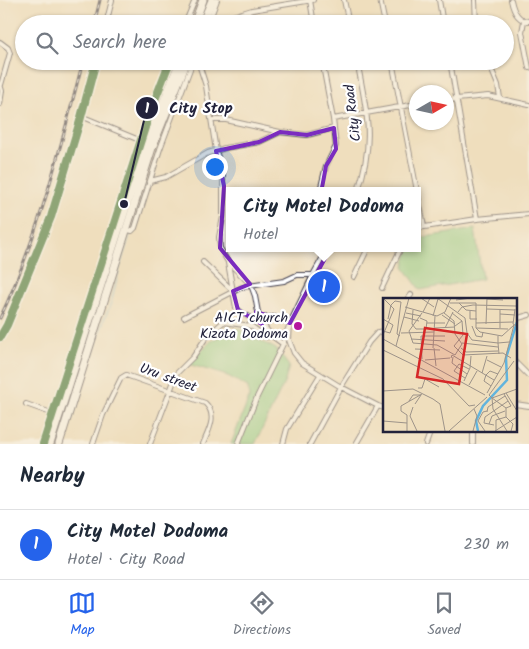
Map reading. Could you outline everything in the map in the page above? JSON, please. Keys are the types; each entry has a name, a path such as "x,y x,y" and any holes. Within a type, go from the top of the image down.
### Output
{"highway":[{"path":"200,15 204,0"},
{"path":"203,15 212,0"},
{"path":"50,444 56,415 144,142 176,70"},
{"path":"59,444 128,230 152,148 183,70"}],"street":[{"path":"108,15 112,0"},
{"path":"189,15 195,0"},
{"path":"211,15 217,0"},
{"path":"236,15 252,10 311,0 313,15"},
{"path":"344,0 347,15"},
{"path":"380,0 383,15"},
{"path":"439,0 442,15"},
{"path":"475,0 476,15"},
{"path":"511,0 515,12 527,21 522,32 529,68"},
{"path":"0,42 10,52 1,85 0,104"},
{"path":"0,337 7,325 51,217 94,70"},
{"path":"81,116 144,142 149,115 166,70"},
{"path":"128,230 132,231 135,228 190,70"},
{"path":"201,70 206,86 216,151 223,173 224,217 219,237 220,248 228,262 251,285 256,296 259,318 262,324 272,336 283,344"},
{"path":"321,187 326,166 336,149 333,119 324,70"},
{"name":"City Road","path":"359,70 369,134 368,154 359,187"},
{"path":"394,70 416,187"},
{"path":"452,70 477,219"},
{"path":"492,70 498,85 500,98"},
{"path":"454,99 482,96 529,105"},
{"path":"333,119 409,105"},
{"path":"212,120 226,120 280,132 307,135 334,128"},
{"path":"150,181 166,178 208,153 259,142 280,132"},
{"path":"421,210 424,226"},
{"path":"421,227 477,219 529,215"},
{"path":"238,444 257,397 283,344 290,324 326,252"},
{"path":"354,277 366,252"},
{"path":"382,288 399,252"},
{"path":"203,262 233,291"},
{"path":"228,262 234,304 238,310 262,324"},
{"path":"184,317 212,304 233,291 251,285 284,281 297,274 313,275"},
{"path":"516,319 529,315"},
{"path":"259,318 278,318 290,324"},
{"path":"150,444 177,373 193,357 205,339 223,322 248,325 266,337 272,336"},
{"path":"290,324 289,340 294,353 302,363 341,387 383,408"},
{"path":"310,444 341,387 369,342 378,332 383,330"},
{"path":"516,363 529,376"},
{"path":"283,444 287,429 320,375"},
{"name":"Uru street","path":"92,444 103,415 123,376 131,376 205,403 210,408 212,423 203,444"},
{"path":"26,404 56,415 43,444"},
{"path":"516,404 529,406"},
{"path":"356,444 378,406"},
{"path":"426,444 430,432"}],"highlighted area":[{"path":"334,128 336,149 326,166 321,193 350,212 290,323 256,312 262,324 238,310 233,291 250,284 220,248 224,186 216,151 259,142 280,132 307,135"}],"green space":[{"path":"475,229 482,279 420,290 404,267 408,252 421,252 421,238"},
{"path":"237,328 276,349 289,366 285,381 255,444 231,444 249,398 248,387 228,376 188,364 212,340"}],"waterway":[{"path":"133,228 147,183"},
{"path":"64,444 104,319 111,304 131,232"},
{"path":"103,267 114,235"}],"railway":[{"path":"96,15 100,0"},
{"path":"0,318 14,287 48,191 81,70"}],"cycle path":[{"path":"0,337 7,325 51,217 94,70"},
{"path":"43,444 149,115 166,70"}],"place":[{"name":"City Stop","path":"124,204"},
{"name":"City Motel Dodoma","path":"324,287"},
{"name":"AICT church Kizota Dodoma","path":"298,326"}]}
